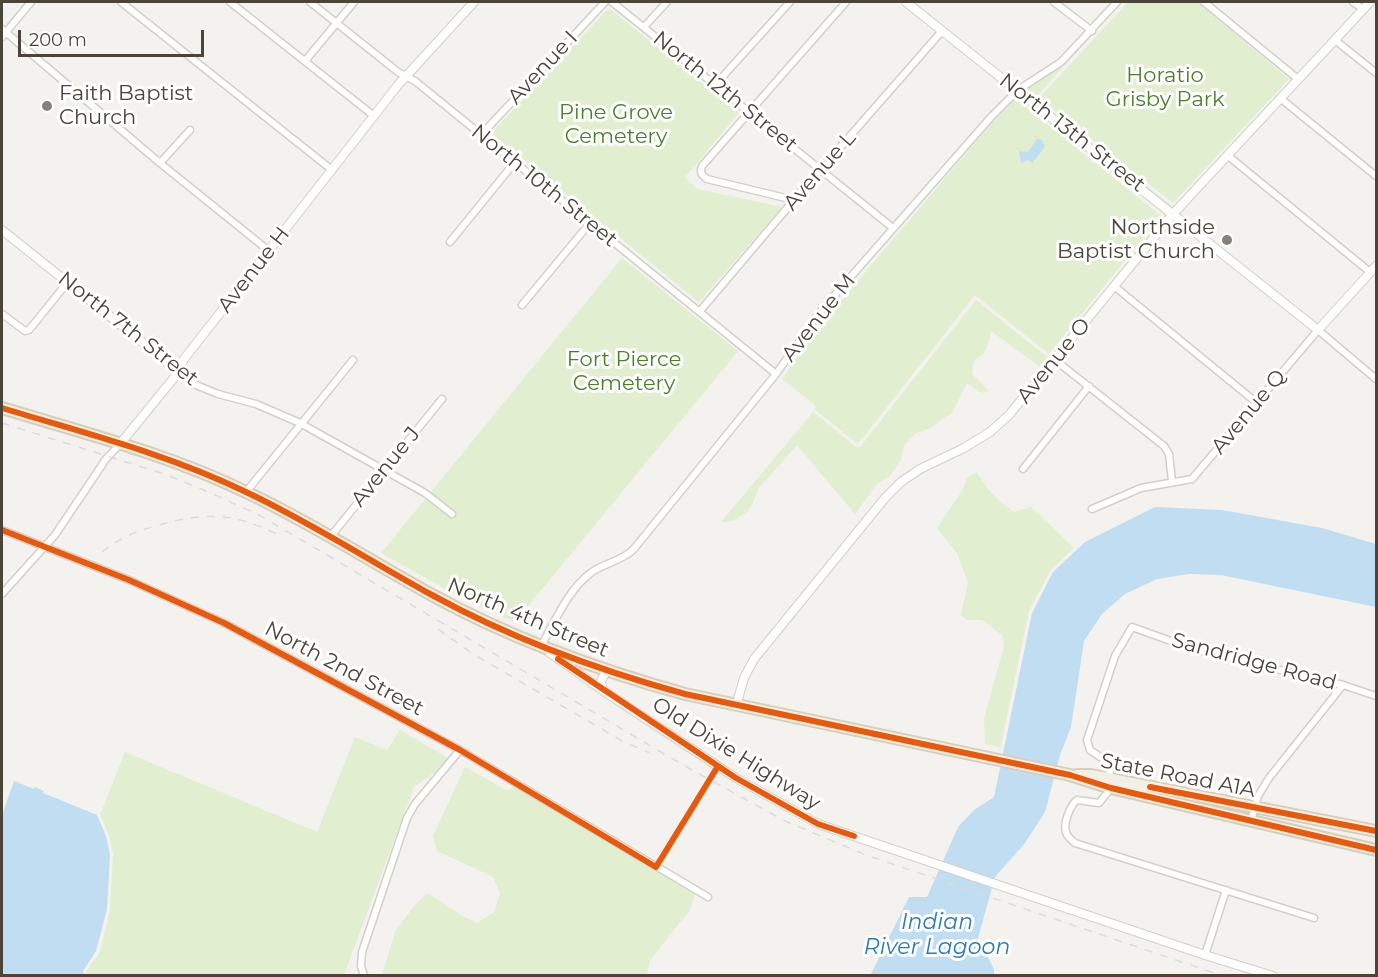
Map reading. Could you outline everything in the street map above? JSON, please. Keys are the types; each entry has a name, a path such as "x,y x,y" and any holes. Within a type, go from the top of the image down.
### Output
{"main road":[{"name":"North 4th Street","path":"2,408 120,444 178,464 246,492 331,536 433,596 541,647 607,670 685,694 736,706 1070,775"},
{"name":"State Road A1A","path":"1070,775 1377,831"},
{"name":"State Road A1A","path":"1110,783 1251,821 1377,850"}],"street":[{"path":"31,2 3,33 269,251"},
{"path":"122,2 332,170"},
{"path":"231,2 374,116"},
{"name":"North 10th Street","path":"310,2 415,81 776,374"},
{"path":"305,61 354,2"},
{"name":"Avenue H","path":"2,594 45,546 106,459 173,379 184,359 374,116 406,76 474,2"},
{"name":"Avenue I","path":"481,135 605,2"},
{"name":"North 12th Street","path":"612,2 893,228"},
{"path":"645,27 667,2"},
{"path":"715,85 790,2"},
{"path":"794,200 707,180 701,174 702,166 846,2"},
{"name":"North 13th Street","path":"906,2 1318,330 1377,380"},
{"path":"1054,2 1092,30"},
{"name":"Avenue M","path":"541,647 583,579 633,550 776,374 819,313 991,117 1018,90 1061,62 1117,2"},
{"path":"1204,2 1298,79"},
{"path":"1353,2 1363,9"},
{"name":"Avenue O","path":"736,706 744,678 754,659 885,498 901,482 920,469 964,448 990,432 1009,415 1173,214 1370,2"},
{"name":"Avenue L","path":"700,311 942,31"},
{"path":"1335,40 1377,73"},
{"path":"1280,98 1377,176"},
{"path":"160,163 190,130"},
{"path":"1227,155 1370,272"},
{"path":"450,242 515,162"},
{"path":"522,305 590,223"},
{"name":"North 7th Street","path":"2,230 196,385 218,394 256,404 300,423 425,493 452,514"},
{"name":"Avenue Q","path":"1092,509 1133,491 1172,481 1187,481 1196,476 1318,330 1377,266"},
{"path":"2,314 25,332 33,326 67,283"},
{"path":"1114,286 1257,402"},
{"path":"246,492 352,360"},
{"path":"1055,360 1164,446 1169,454 1172,481"},
{"path":"1023,469 1089,386"},
{"name":"Avenue J","path":"331,536 442,399"},
{"name":"North 2nd Street","path":"2,530 211,617 460,750 708,897"},
{"name":"Sandridge Road","path":"1110,783 1108,763 1090,750 1086,740 1115,656 1132,627 1193,649 1344,685 1377,696"},
{"name":"Old Dixie Highway","path":"541,647 736,778 818,824 1205,955 1273,975"},
{"path":"605,692 600,683 607,670"},
{"path":"1251,821 1258,796 1269,778 1344,685"},
{"path":"364,975 361,966 362,952 408,818 415,804 460,750"},
{"path":"1110,783 1099,803 1074,802 1065,825 1069,838 1082,846 1314,918"},
{"path":"1205,955 1226,890"}],"green space":[{"name":"Horatio Grisby Park","path":"1128,2 1197,2 1289,79 1173,203 1039,98"},
{"name":"Pine Grove Cemetery","path":"609,8 739,113 685,177 697,189 782,207 699,302 491,133"},
{"path":"1092,35 1036,99 1172,206 1176,205 1200,179 1173,209 1024,91 1063,64"},
{"path":"1018,95 1168,214 1043,369 991,331 986,349 974,361 972,374 989,391 981,393 967,383 952,413 932,427 915,434 904,445 901,460 889,477 877,484 855,514 797,445 759,488 748,511 733,521 721,522 813,412 856,447 860,447 976,300 1047,357 1051,357 1164,217 1163,213"},
{"path":"1016,99 1161,216 1049,354 975,295 858,444 814,409 816,406 782,379 818,328 990,125"},
{"name":"Fort Pierce Cemetery","path":"622,258 738,351 515,622 465,600 381,553"},
{"path":"977,472 993,494 1008,508 1014,512 1031,507 1074,548 1050,571 1029,611 1000,750 999,751 1000,747 985,744 984,718 1004,646 1003,636 982,620 967,620 961,615 968,582 957,553 937,528 962,491 967,478"},
{"path":"400,730 448,758 437,771 414,787 344,975 87,975 86,972 100,952 110,910 113,854 109,835 100,815 125,752 317,832 355,737 387,750"},
{"path":"465,767 506,790 513,786 695,894 690,910 650,960 647,975 382,975 395,932 414,906 427,893 477,923 494,912 500,893 493,877 437,851 433,836"}],"water":[{"path":"1037,139 1042,140 1045,147 1032,163 1028,160 1021,163 1019,151 1028,152"},
{"name":"Indian River Lagoon","path":"1155,507 1222,510 1322,528 1376,544 1376,607 1221,575 1189,574 1157,579 1125,594 1102,614 1084,641 1071,727 1060,755 1045,812 1025,843 995,877 978,938 994,969 994,975 870,976 909,897 927,897 958,827 974,810 994,797 1032,613 1053,572 1085,542"},
{"path":"14,781 34,789 35,787 44,791 43,793 97,815 106,836 110,855 107,909 96,951 83,971 84,975 2,975 2,815"}],"railway":[{"path":"2,423 164,474 259,515 683,765 785,821 866,855 1223,976"},
{"path":"102,552 121,539 141,530 189,518 217,516 231,518 277,534"},
{"path":"438,629 473,654 624,742 650,753"}],"cycle path":[{"path":"2,408 126,445 186,466 246,492 293,516 409,582 493,626 620,675 685,694 1070,775 1111,788 1376,850"},
{"path":"2,530 129,580 224,623 460,750 656,867 718,766"},
{"path":"558,659 736,778 818,824 854,836"},
{"path":"1150,787 1376,831"}],"place":[{"name":"Faith Baptist Church","path":"47,106"},
{"name":"Northside Baptist Church","path":"1227,240"}]}
